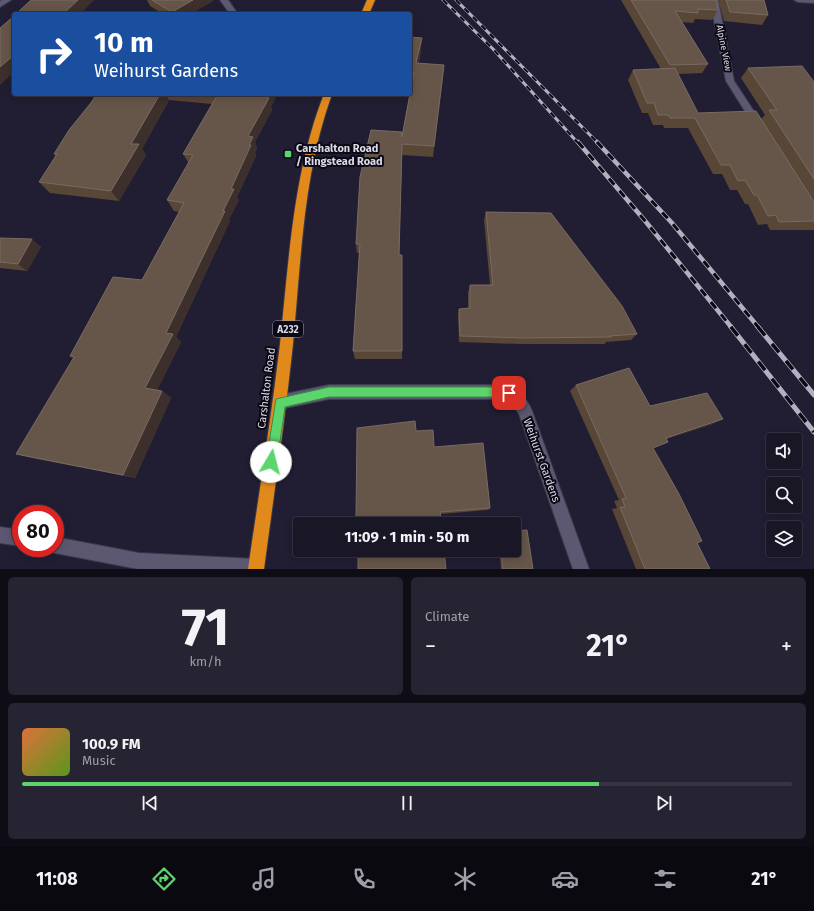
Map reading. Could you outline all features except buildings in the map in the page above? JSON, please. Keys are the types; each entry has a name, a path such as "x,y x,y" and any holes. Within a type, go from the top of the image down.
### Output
{"highway":[{"path":"365,12 371,0"},
{"name":"Carshalton Road","path":"256,568 280,402 301,202 312,145 320,115 327,96"}],"street":[{"path":"0,5 7,0"},
{"path":"224,0 233,12"},
{"name":"Alpine View","path":"714,0 730,81 762,131"},
{"path":"798,0 814,1"},
{"name":"Weihurst Gardens","path":"280,402 329,392 509,393 519,399 525,411 581,569"},
{"path":"0,534 12,536"},
{"path":"64,547 139,561 256,568"}],"railway":[{"path":"443,0 493,49 578,143"},
{"path":"456,0 598,143"},
{"path":"578,142 646,222 732,328"},
{"path":"597,142 672,223 759,328"},
{"path":"731,327 814,432"},
{"path":"758,327 814,395"}],"place":[{"name":"Carshalton Road / Ringstead Road","path":"288,154"}],"route":[{"path":"271,462 280,402 329,392 509,393"}]}
